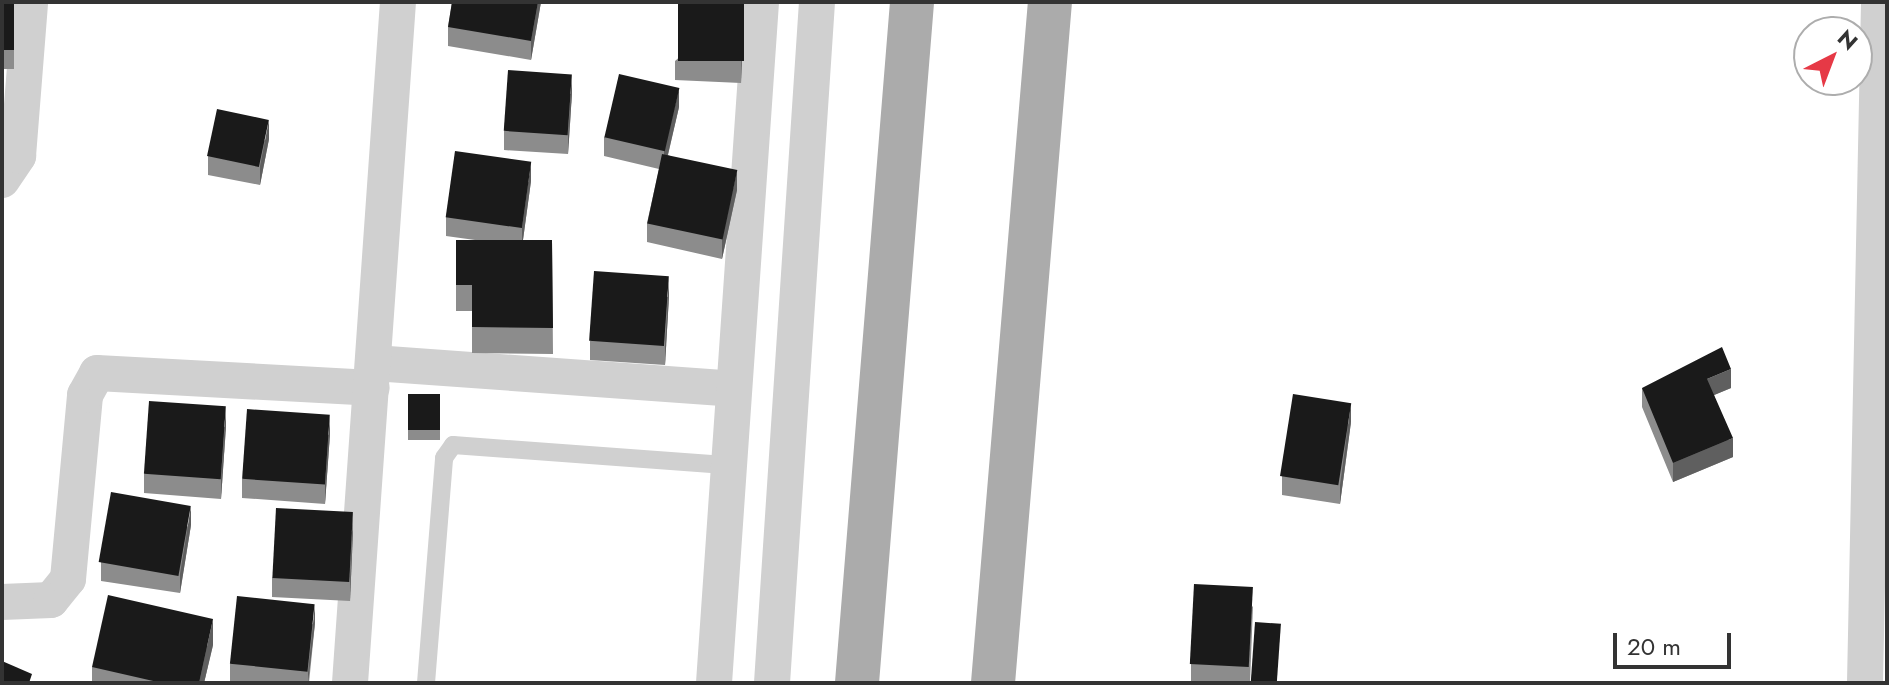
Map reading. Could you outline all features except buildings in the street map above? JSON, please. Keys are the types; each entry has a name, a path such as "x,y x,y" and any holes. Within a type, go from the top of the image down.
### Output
{"main road":[{"path":"857,683 912,2"},
{"path":"993,683 1050,2"}],"street":[{"path":"2,180 18,156 30,2"},
{"path":"350,683 398,2"},
{"path":"714,683 761,2"},
{"path":"772,683 817,2"},
{"path":"1865,683 1879,2"},
{"path":"2,602 51,600 68,579 85,395 97,373 373,375 733,389"},
{"path":"728,474 785,487"}],"lane":[{"path":"426,683 444,458 453,445 728,474"}]}
